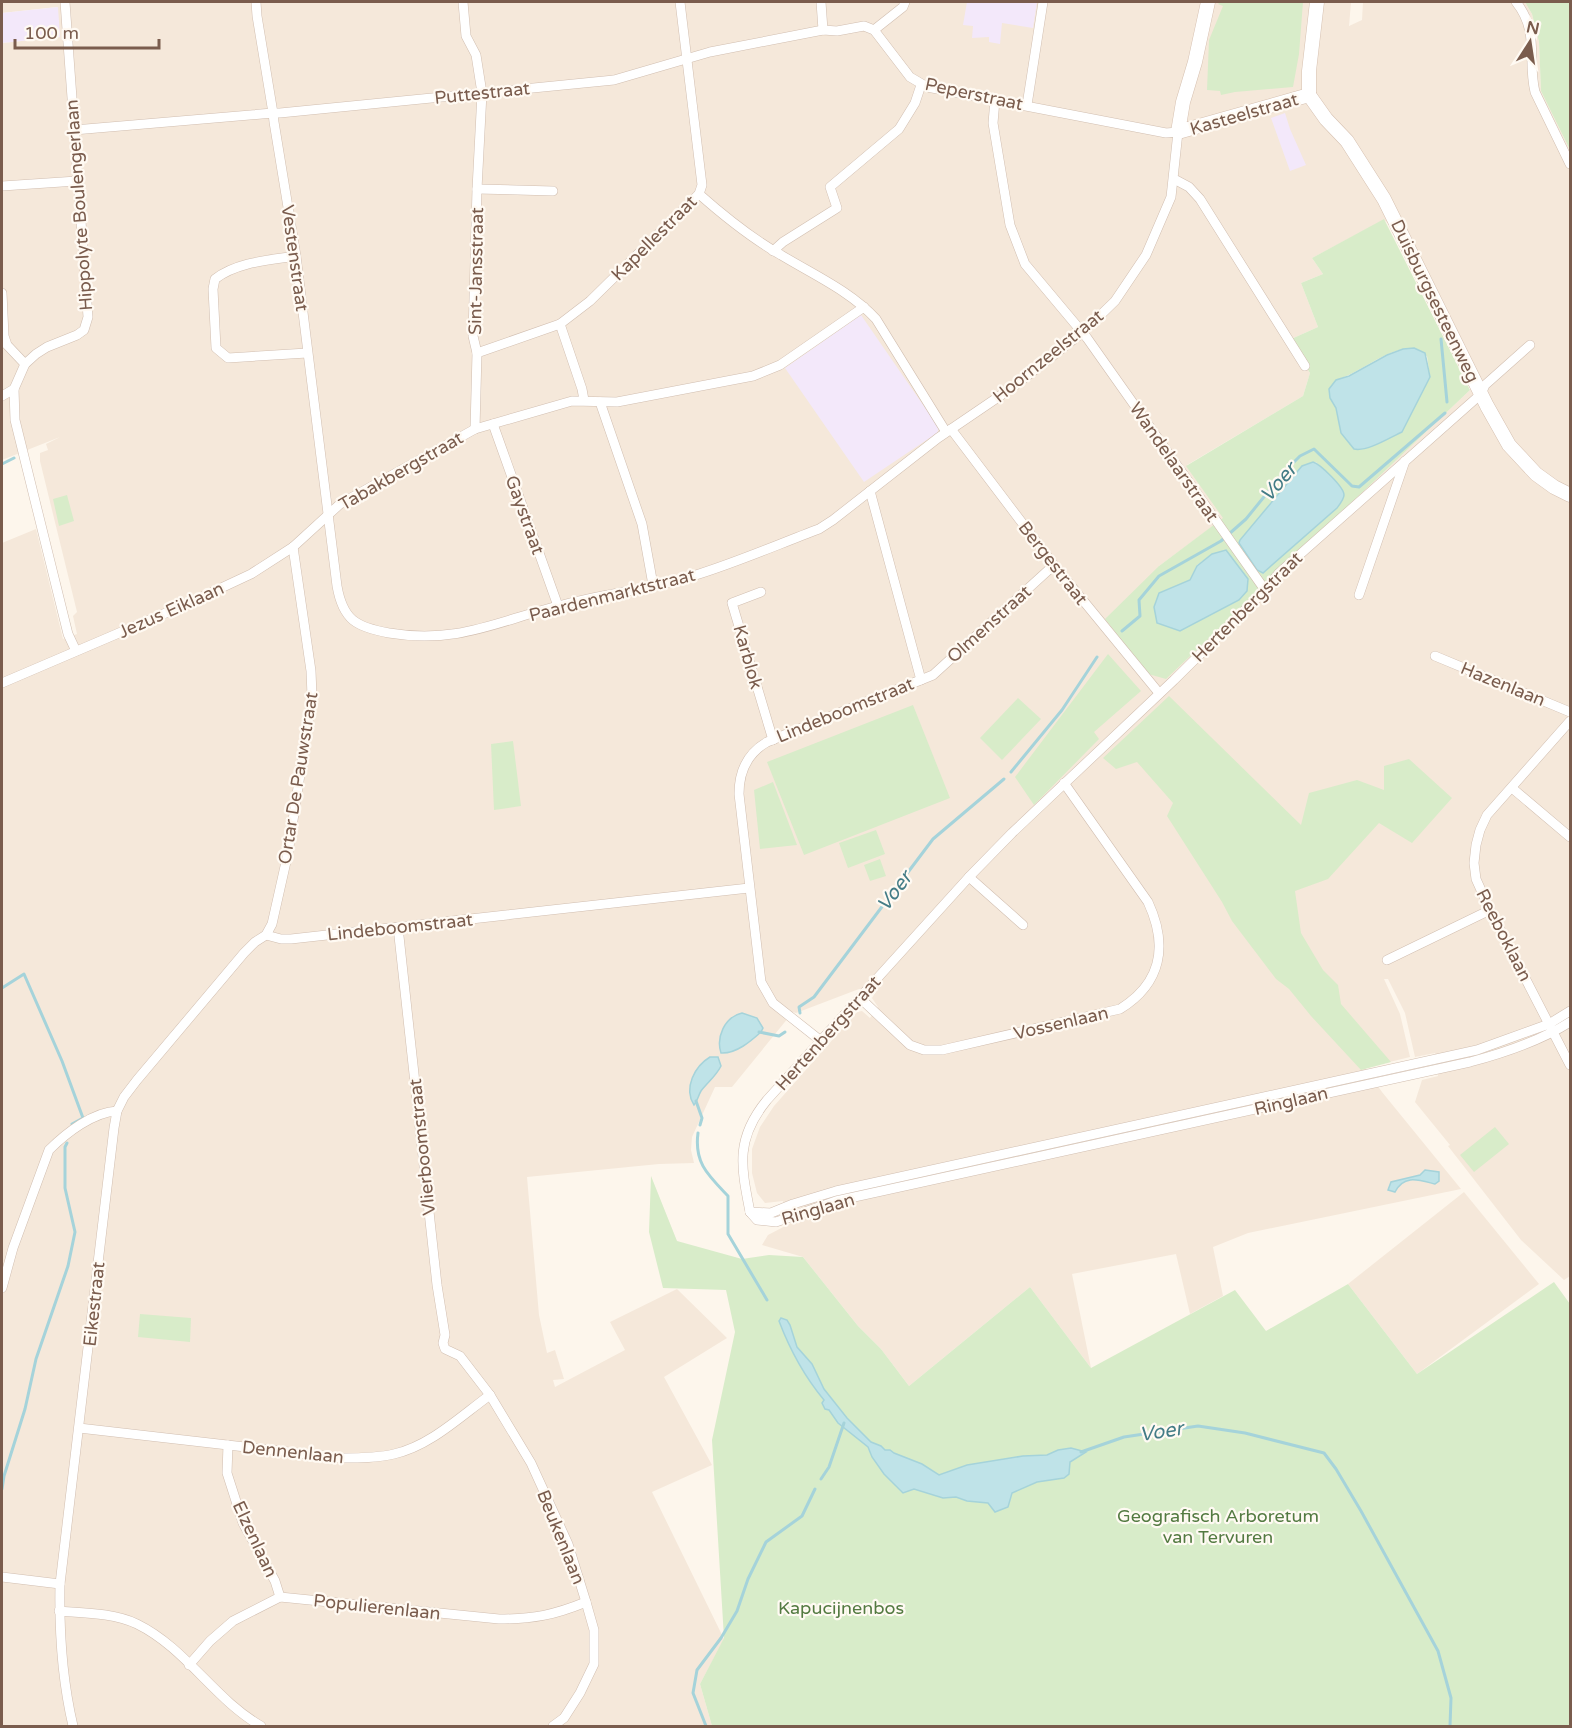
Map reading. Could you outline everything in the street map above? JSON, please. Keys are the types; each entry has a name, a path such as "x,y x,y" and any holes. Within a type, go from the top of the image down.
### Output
{"street":[{"name":"Hippolyte Boulengerlaan","path":"65,2 87,325 77,335 36,354 25,364 14,389 15,420 68,634 76,651"},
{"name":"Vestenstraat","path":"256,2 296,256 327,515"},
{"name":"Sint-Jansstraat","path":"463,2 466,36 476,56 483,93 477,189 473,336 477,353"},
{"name":"Kapellestraat","path":"477,353 560,324 590,301 699,194 702,185 680,2"},
{"path":"821,2 824,30"},
{"path":"688,58 824,30 837,31 864,26 874,30 903,7 905,2"},
{"path":"1027,105 1043,2"},
{"path":"1178,132 1183,102 1195,62 1208,2"},
{"path":"1309,95 1309,71 1317,2"},
{"path":"1516,2 1526,17 1533,43 1531,79 1535,92 1570,165"},
{"name":"Peperstraat","path":"874,30 881,36 910,77 921,85 1166,133 1178,132"},
{"name":"Puttestraat","path":"74,130 614,80 688,58"},
{"path":"773,251 783,242 837,208 831,187 899,129 915,103 921,85"},
{"name":"Kasteelstraat","path":"1178,132 1309,95"},
{"name":"Duisburgsesteenweg","path":"1309,95 1326,119 1347,141 1384,199 1500,431 1522,460 1542,478 1570,495"},
{"name":"Wandelaarstraat","path":"995,100 993,115 995,138 1012,232 1029,270 1083,332 1265,590"},
{"name":"Hoornzeelstraat","path":"949,431 1013,387 1083,332 1115,301 1146,255 1172,197 1178,132"},
{"path":"1174,178 1189,187 1200,199 1305,366"},
{"path":"2,186 77,181"},
{"name":"Sint-Jansstraat","path":"477,189 553,191"},
{"name":"Bergestraat","path":"699,194 742,230 847,294 876,320 949,431 1054,565 1159,693"},
{"path":"296,256 228,271 216,279 213,289 216,348 228,358 307,353"},
{"path":"2,293 7,345 25,364"},
{"path":"477,353 475,429 572,401 617,402 753,376 780,365 864,307"},
{"path":"560,324 584,400"},
{"name":"Hertenbergstraat","path":"750,1212 742,1168 743,1150 749,1128 767,1100 969,877 1265,590 1279,573 1481,394 1485,385 1530,345"},
{"path":"2,396 14,389"},
{"path":"600,402 642,524 653,585"},
{"name":"Gaystraat","path":"493,424 558,606"},
{"name":"Tabakbergstraat","path":"327,515 340,504 475,429"},
{"name":"Paardenmarktstraat","path":"327,515 341,606 347,615 359,624 375,630 428,637 467,633 558,606 698,574 819,529 949,431"},
{"path":"1359,595 1405,461"},
{"name":"Lindeboomstraat","path":"821,1041 780,1010 765,990 758,966 739,783 746,762 753,753 773,740 921,680 870,491"},
{"name":"Jezus Eiklaan","path":"2,683 252,574 293,547 327,515"},
{"name":"Ortar De Pauwstraat","path":"266,935 272,924 288,853 312,696 311,671 293,547"},
{"name":"Olmenstraat","path":"921,680 933,675 1054,565"},
{"name":"Karblok","path":"761,592 732,603 773,740"},
{"name":"Hazenlaan","path":"1435,656 1570,712"},
{"name":"Reeboklaan","path":"1570,721 1487,815 1480,830 1474,863 1476,879 1490,910 1570,1065"},
{"name":"Vossenlaan","path":"860,998 910,1045 924,1050 942,1050 1120,1009 1142,994 1153,977 1156,964 1159,934 1156,918 1148,902 1064,783"},
{"path":"1512,788 1570,837"},
{"path":"969,877 1023,925"},
{"name":"Lindeboomstraat","path":"266,935 291,939 749,888"},
{"path":"1387,960 1490,910"},
{"name":"Vlierboomstraat","path":"398,927 436,1273 445,1335 443,1343 445,1349 460,1356"},
{"name":"Eikestraat","path":"73,1726 62,1668 60,1584 117,1111 136,1080 244,953 266,935"},
{"name":"Ringlaan","path":"1552,1028 1570,1011"},
{"name":"Ringlaan","path":"750,1212 771,1213 836,1191 1456,1055 1570,1023"},
{"path":"2,1288 13,1248 50,1150 62,1138 100,1114 117,1111"},
{"name":"Beukenlaan","path":"460,1356 490,1395 531,1463 568,1544 594,1630 594,1664 564,1718 553,1726"},
{"name":"Dennenlaan","path":"79,1428 342,1458 369,1458 396,1454 437,1434 490,1395"},
{"name":"Elzenlaan","path":"228,1445 227,1473 243,1523 275,1581 280,1597"},
{"path":"2,1577 60,1584"},
{"path":"189,1665 232,1621 280,1597"},
{"name":"Populierenlaan","path":"280,1597 499,1619 530,1619 562,1612 586,1602"},
{"path":"59,1611 94,1613 135,1623 167,1642 243,1716 261,1726"}],"shaded area":[{"path":"2,2 1351,2 1349,26 1362,20 1363,2 1525,2 1532,14 1539,42 1541,91 1570,150 1570,1276 1564,1280 1521,1240 1415,1102 1422,1080 1438,1076 1435,1053 1415,1057 1405,1013 1388,979 1384,979 1400,1014 1410,1057 1365,1068 1461,1189 1248,1233 1213,1247 1223,1296 1190,1314 1176,1254 1072,1274 1091,1368 1030,1287 909,1386 881,1349 858,1326 803,1257 762,1245 768,1235 791,1223 783,1201 765,1203 757,1193 752,1173 752,1149 760,1127 774,1106 857,1012 862,1011 870,1018 878,1007 872,998 877,990 859,989 796,1013 793,1012 732,1087 715,1087 692,1137 691,1150 694,1163 659,1164 527,1177 539,1315 547,1353 555,1350 564,1379 553,1380 555,1387 625,1350 610,1322 677,1289 727,1338 664,1377 712,1465 652,1492 724,1639 700,1684 712,1726 2,1726 2,543 36,529 63,639 77,634 73,616 77,612 40,461 40,453 48,450 46,444 60,437 2,460 2,43 60,37 57,7 2,13","holes":["1384,220 1410,242 1474,374 1470,390 1166,678 1148,674 1159,566 1224,518 1187,465 1303,396 1310,373 1289,340 1318,327 1301,283 1323,274 1312,258"]},
{"path":"967,2 1037,2 1033,28 1002,23 1000,44 989,42 989,37 972,38 973,26 963,25"},
{"path":"58,7 60,37 2,43 2,13"},
{"path":"1285,113 1306,165 1290,171 1271,118"},
{"path":"861,315 939,428 937,433 864,482 785,368"},
{"path":"1464,1192 1539,1284 1417,1374 1348,1284"}],"green space":[{"path":"1220,2 1303,2 1299,54 1293,87 1221,95 1220,91 1207,90 1209,40 1223,6 1218,4"},
{"path":"1525,2 1570,2 1570,150 1541,91 1539,42 1532,14"},
{"path":"1384,219 1470,390 1166,679 1148,674 1105,619 1159,566 1223,518 1186,466 1303,396 1310,373 1289,340 1318,327 1301,283 1323,274 1312,258","holes":["1408,348 1427,356 1430,377 1404,428 1373,446 1354,448 1341,433 1336,408 1330,398 1336,380 1380,358","1316,462 1341,488 1342,501 1337,508 1262,573 1257,570 1240,540 1302,466","1212,554 1248,579 1247,591 1239,600 1180,631 1159,593 1190,580 1197,565"]},
{"path":"67,495 74,521 59,526 53,499"},
{"path":"1108,654 1141,691 1094,732 1099,739 1034,805 1015,777"},
{"path":"1169,696 1301,825 1309,793 1357,780 1384,790 1384,766 1409,759 1452,798 1412,843 1379,823 1328,879 1295,891 1301,933 1323,970 1338,985 1341,1004 1391,1062 1361,1070 1289,989 1276,979 1232,921 1167,816 1173,803 1137,762 1116,769 1103,758"},
{"path":"1018,698 1041,719 1002,760 980,738"},
{"path":"913,705 950,798 804,855 767,762"},
{"path":"513,741 521,806 494,810 491,744"},
{"path":"773,782 797,845 760,849 754,790"},
{"path":"876,830 885,854 848,868 839,843"},
{"path":"880,859 886,876 870,881 864,865"},
{"path":"1495,1127 1509,1144 1474,1172 1460,1155"},
{"name":"Kapucijnenbos","path":"651,1176 677,1241 742,1259 769,1255 803,1257 858,1326 881,1349 909,1386 1030,1287 1091,1368 1235,1290 1266,1331 1348,1284 1417,1374 1554,1282 1570,1304 1570,1726 712,1726 700,1684 724,1638 712,1440 735,1332 726,1290 663,1288 649,1232"},
{"path":"140,1314 191,1318 190,1342 138,1337"}],"water":[{"path":"1414,348 1425,353 1430,377 1402,432 1371,447 1354,449 1341,433 1329,389 1336,380 1349,376 1387,355"},
{"path":"1313,462 1336,482 1343,491 1343,498 1337,508 1263,573 1257,570 1239,543 1240,540 1302,466"},
{"path":"1226,550 1248,579 1247,591 1239,600 1180,631 1157,623 1154,607 1159,593 1190,580 1197,566 1212,554"},
{"path":"742,1013 757,1018 763,1028 761,1032 738,1049 721,1053 721,1035 726,1023"},
{"path":"710,1057 718,1057 721,1066 701,1091 694,1105 690,1092 692,1078"},
{"path":"1425,1170 1439,1172 1439,1181 1435,1184 1412,1180 1403,1183 1395,1192 1388,1190 1391,1182 1420,1175"},
{"path":"781,1318 787,1320 797,1347 812,1364 824,1389 847,1418 871,1442 885,1450 922,1464 939,1475 967,1465 1023,1456 1047,1455 1058,1450 1071,1448 1086,1452 1070,1462 1069,1474 1064,1478 1037,1482 1012,1493 1008,1507 995,1512 988,1503 967,1501 956,1497 943,1498 914,1489 903,1493 884,1474 868,1447 838,1423 829,1410 825,1409 822,1403 824,1400 804,1372 788,1342 779,1321"}],"waterway":[{"name":"Voer","path":"1441,339 1447,402"},
{"name":"Voer","path":"1122,631 1140,616 1139,600 1159,576 1221,541 1246,519 1300,456 1314,449 1352,486 1359,487 1445,413"},
{"path":"2,464 14,458"},
{"name":"Voer","path":"1011,772 1062,710 1097,657"},
{"name":"Voer","path":"800,1013 799,1007 814,997 933,839 1004,779"},
{"path":"2,988 24,974 62,1061 83,1118 72,1124"},
{"name":"Voer","path":"759,1032 779,1036 785,1032"},
{"name":"Voer","path":"696,1101 702,1118 700,1125"},
{"name":"Voer","path":"698,1133 700,1161 728,1196 728,1234 767,1300"},
{"path":"2,1489 25,1409 36,1359 68,1266 75,1232 65,1188 65,1147 67,1143"},
{"path":"821,1479 829,1467 844,1423"},
{"name":"Voer","path":"1081,1452 1124,1437 1198,1426 1245,1433 1324,1453 1361,1511 1438,1651 1451,1698 1450,1726"},
{"path":"706,1726 693,1693 697,1670 721,1638 737,1611 748,1579 766,1542 802,1516 815,1489"}],"park label":[{"name":"Geografisch Arboretum van Tervuren","path":"1218,1526"}]}
